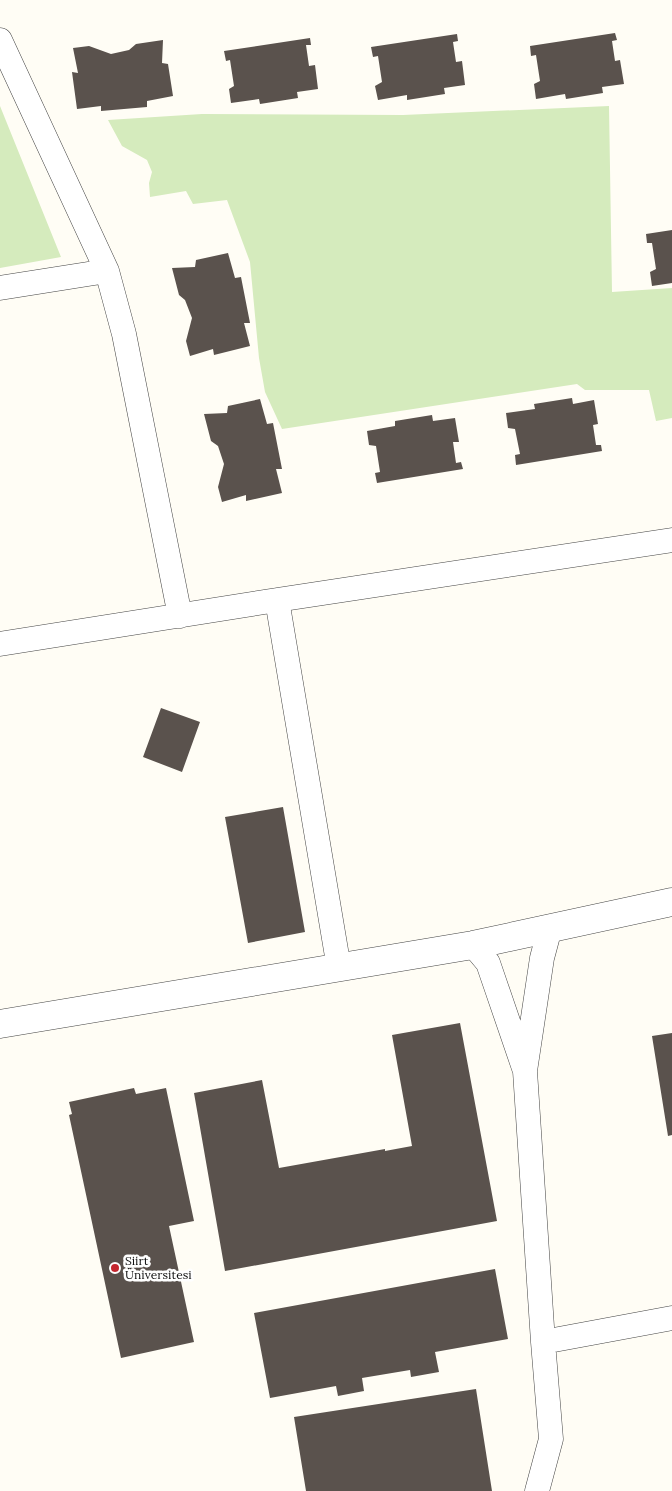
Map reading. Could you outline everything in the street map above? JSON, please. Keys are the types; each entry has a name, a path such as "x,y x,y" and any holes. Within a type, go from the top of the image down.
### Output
{"street":[{"path":"0,40 107,270 124,334 180,616"},
{"path":"0,288 107,270"},
{"path":"0,644 672,540"},
{"path":"276,600 339,968"},
{"path":"0,1024 473,945 672,902"},
{"path":"536,1491 551,1439 524,1072 542,958 550,928"},
{"path":"473,945 488,963 524,1072"},
{"path":"543,1342 672,1318"}],"green space":[{"path":"0,106 61,257 0,268"},
{"path":"609,106 612,292 672,288 672,418 656,421 649,390 585,390 577,384 282,429 265,392 259,358 250,262 227,200 193,204 186,191 150,197 149,183 152,172 147,160 122,146 108,120 202,114 403,115"}],"building":[{"path":"615,33 617,40 612,41 615,61 620,60 624,84 602,87 603,93 566,99 565,94 536,99 534,84 540,81 536,55 531,56 530,46"},
{"path":"457,34 458,41 453,42 456,62 462,61 465,85 444,88 445,94 407,100 407,95 378,100 375,86 382,82 378,56 373,57 371,47"},
{"path":"310,38 311,45 306,45 309,66 315,65 318,89 297,92 298,98 260,104 259,99 231,103 229,89 234,86 230,60 226,61 224,51"},
{"path":"163,40 162,63 168,64 173,96 147,101 147,107 101,111 101,106 77,109 72,72 78,73 73,48 89,46 111,54 129,50 136,44"},
{"path":"672,230 672,283 652,286 650,272 656,269 652,243 647,243 646,234"},
{"path":"228,253 235,278 241,277 250,323 244,323 250,346 214,355 213,349 190,356 186,341 192,318 185,300 179,295 172,268 195,267 196,260"},
{"path":"572,398 573,404 594,400 598,424 593,425 596,445 601,445 602,451 516,465 515,455 520,454 515,429 508,428 506,413 535,409 534,404"},
{"path":"260,399 267,424 273,423 282,469 276,469 282,493 246,501 246,495 222,502 218,487 224,464 218,446 211,441 204,414 227,413 228,406"},
{"path":"432,415 433,421 455,418 459,442 453,442 456,463 461,462 463,469 377,483 375,473 380,472 376,446 369,445 367,431 395,426 395,421"},
{"path":"161,708 200,722 182,772 143,757"},
{"path":"283,807 305,932 248,943 225,817"},
{"path":"460,1023 497,1221 225,1271 194,1093 262,1080 279,1168 412,1146 392,1035"},
{"path":"672,1033 672,1135 668,1136 652,1036"},
{"path":"134,1088 136,1094 166,1088 194,1221 169,1226 194,1342 121,1358 69,1115 72,1114 69,1102"},
{"path":"495,1269 508,1339 435,1352 439,1372 411,1377 410,1370 362,1378 364,1391 338,1396 336,1386 270,1398 254,1313"},
{"path":"476,1389 492,1491 306,1491 294,1417"}],"place":[{"name":"Siirt Üniversitesi","path":"115,1268"}]}
